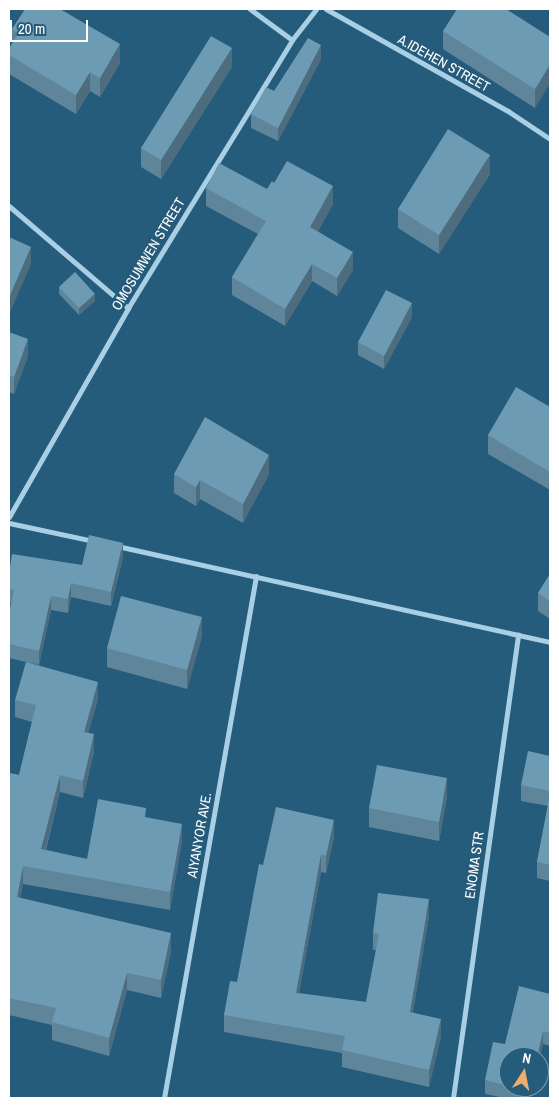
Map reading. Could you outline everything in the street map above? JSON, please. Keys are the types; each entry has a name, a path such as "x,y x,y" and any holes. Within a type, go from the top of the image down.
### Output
{"street":[{"path":"250,9 292,40"},
{"name":"OMOSUMWEN STREET","path":"9,517 128,308 292,40 316,9"},
{"name":"A.IDEHEN STREET","path":"326,9 550,139"},
{"path":"9,206 128,308"},
{"path":"9,523 104,543"},
{"path":"113,546 550,642"},
{"name":"AIYANYOR AVE.","path":"164,1098 256,576"},
{"name":"ENOMA STR","path":"453,1098 518,635"}],"building":[{"path":"25,9 60,9 120,44 100,78 90,72 76,95 9,55 9,49 18,33 12,29"},
{"path":"457,9 506,9 550,37 550,65 535,89 443,31"},
{"path":"211,36 232,48 161,160 141,148"},
{"path":"308,38 321,45 278,128 251,114 266,87 274,91"},
{"path":"448,129 490,155 439,235 398,209"},
{"path":"287,161 333,186 310,227 353,252 337,278 312,264 285,309 232,277 266,221 206,188 219,163 267,189 272,181 274,183"},
{"path":"9,237 31,247 9,298"},
{"path":"75,272 95,294 79,308 59,287"},
{"path":"386,290 412,303 384,356 358,342"},
{"path":"9,332 28,339 14,377 9,375"},
{"path":"516,387 550,407 550,472 488,435"},
{"path":"205,417 269,455 243,504 200,480 196,487 174,474"},
{"path":"89,535 123,543 111,592 71,583 68,599 51,596 39,651 9,644 9,614 14,590 9,589 12,554 82,565"},
{"path":"550,574 550,601 538,593"},
{"path":"121,596 202,617 187,670 107,648"},
{"path":"26,662 98,682 84,732 94,734 83,781 60,775 41,849 87,859 98,799 146,808 145,817 182,824 170,892 23,866 17,897 171,933 161,980 127,973 109,1038 52,1022 56,1008 9,998 9,773 19,775 36,705 15,700"},
{"path":"528,751 550,756 550,791 521,785"},
{"path":"377,765 447,778 439,822 369,808"},
{"path":"550,794 550,865 537,862"},
{"path":"276,807 334,820 326,856 321,854 296,993 366,1002 379,934 373,933 378,893 429,899 410,1012 441,1019 429,1070 342,1050 345,1036 224,1015 230,981 237,982 259,864 263,865"},
{"path":"519,986 550,994 550,1033 543,1031 539,1047 499,1047 499,1084 485,1080 493,1042 505,1044"}]}
